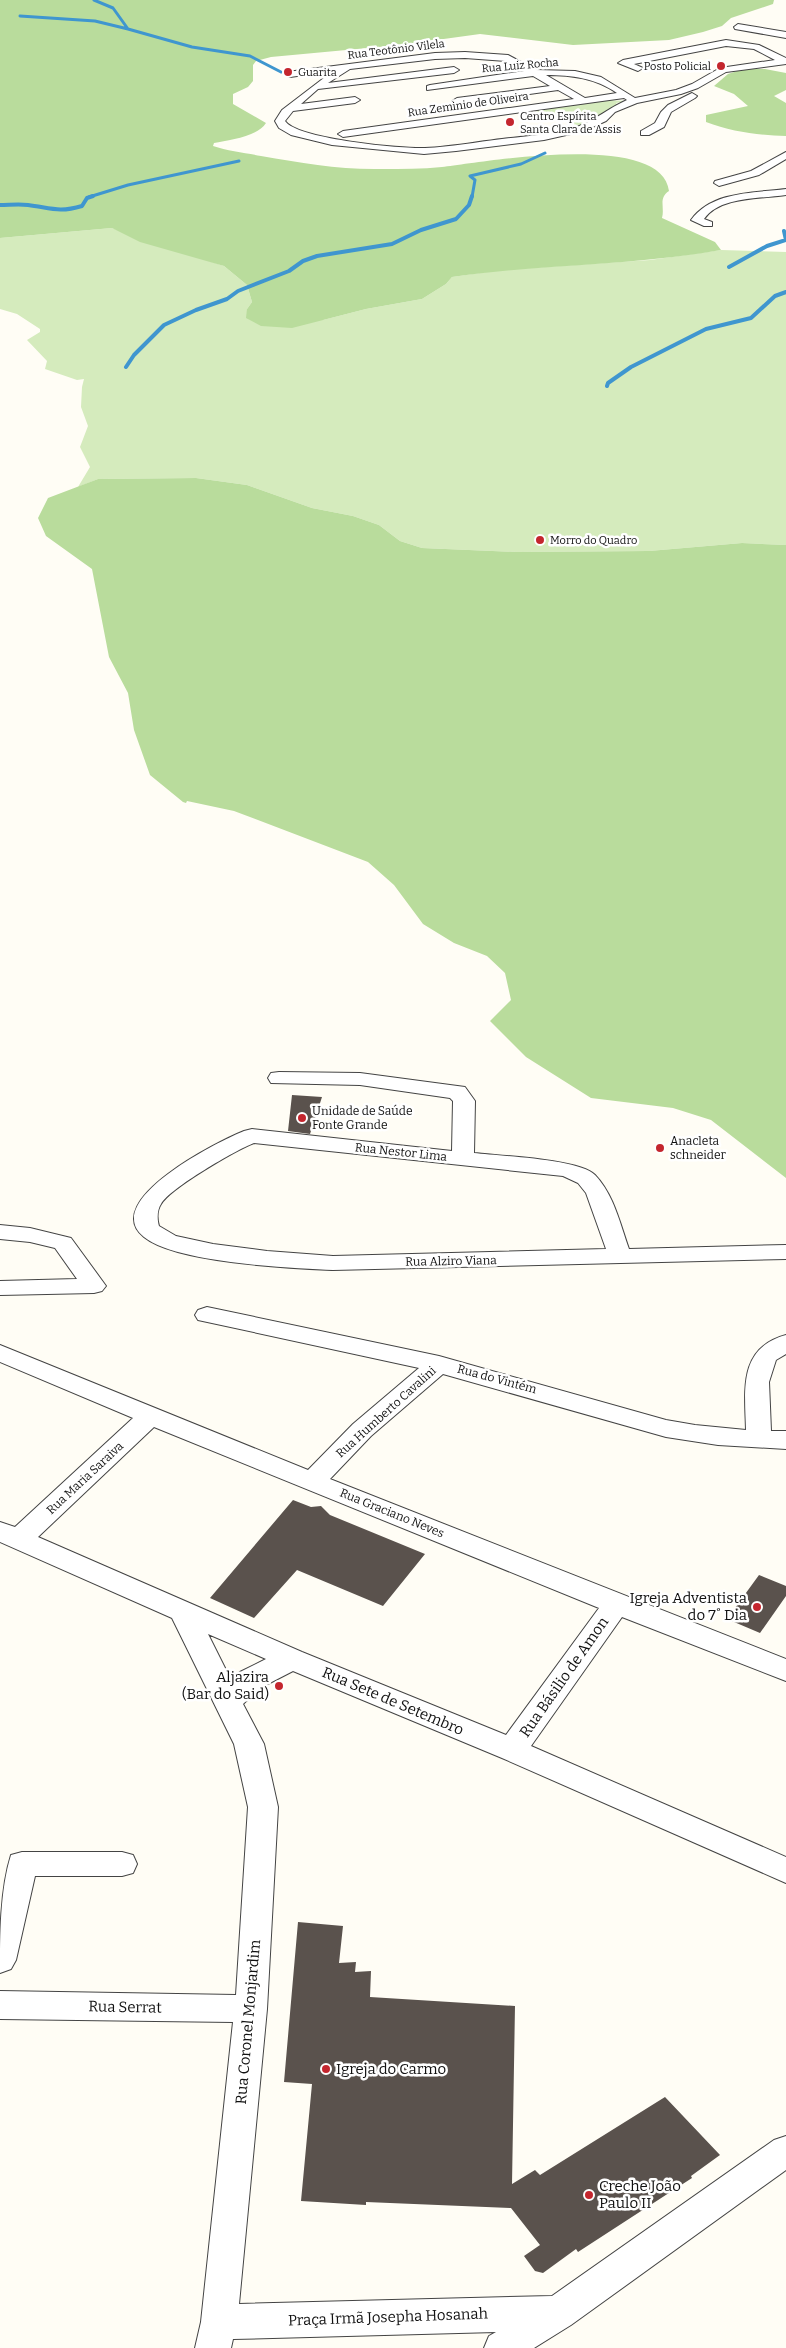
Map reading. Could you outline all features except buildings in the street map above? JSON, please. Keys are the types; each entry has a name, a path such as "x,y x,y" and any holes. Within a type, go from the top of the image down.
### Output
{"street":[{"path":"751,29 766,23"},
{"path":"738,27 786,35"},
{"path":"638,68 623,63 726,43 756,47 785,61"},
{"name":"Rua Teotônio Vilela","path":"283,126 280,121 290,108 314,88 347,66 449,55 484,55 516,61"},
{"path":"480,67 516,61 582,100"},
{"path":"283,126 315,138 424,151 544,137 580,129 602,119 630,98 678,92 695,86 723,70 785,61"},
{"path":"290,74 347,66"},
{"path":"314,88 461,69"},
{"name":"Rua Luiz Rocha","path":"430,88 537,73 569,73 593,76 630,98"},
{"path":"645,133 660,125 665,112 672,106 696,92 723,82"},
{"path":"457,101 560,87"},
{"name":"Rua Zeminio de Oliveira","path":"315,138 582,100 630,98"},
{"path":"290,108 355,100"},
{"path":"283,126 301,124"},
{"path":"719,183 755,173 784,159"},
{"path":"708,224 696,220 699,214 716,203 786,192"},
{"path":"279,1078 360,1079 443,1088 457,1092 464,1101 463,1158"},
{"name":"Rua Nestor Lima","path":"150,1202 164,1188 242,1140 252,1136 548,1166 567,1170 586,1178 597,1193 620,1256"},
{"name":"Rua Alziro Viana","path":"150,1202 145,1218 151,1232 170,1242 197,1248 280,1260 333,1263 786,1252"},
{"path":"0,1232 30,1235 63,1244 94,1286 0,1288"},
{"name":"Rua do Vintém","path":"207,1315 276,1332 337,1341 439,1364 517,1384 619,1416 695,1434 786,1440"},
{"path":"759,1439 757,1382 765,1356 786,1342"},
{"name":"Rua Graciano Neves","path":"0,1353 616,1604 786,1670"},
{"name":"Rua Humberto Cavalini","path":"313,1481 362,1430 439,1364"},
{"name":"Rua Maria Saraiva","path":"10,1535 151,1416"},
{"name":"Rua Sete de Setembro","path":"10,1535 292,1659 512,1750 786,1871"},
{"name":"Rua Básilio de Amon","path":"512,1750 616,1604"},
{"name":"Rua Coronel Monjardim","path":"182,1610 229,1700 249,1744 263,1807 251,2009 216,2335"},
{"path":"229,1700 250,1680 292,1659"},
{"path":"0,1960 22,1864 122,1864"},
{"name":"Rua Serrat","path":"0,2005 251,2009"},
{"path":"502,2348 558,2313 786,2151"},
{"name":"Praça Irmã Josepha Hosanah","path":"216,2335 558,2313"}],"green space":[{"path":"0,0 774,0 773,4 731,18 722,26 669,40 573,45 480,34 400,45 271,57 256,61 253,65 253,81 248,87 233,94 233,104 266,123 262,128 250,135 214,143 213,146 237,152 306,163 367,169 434,168 530,156 568,154 605,155 636,161 659,172 669,191 663,200 662,218 715,242 721,250 654,259 452,277 446,284 422,299 366,309 292,328 261,326 246,318 247,309 252,302 247,285 224,266 140,242 112,228 0,238"},
{"path":"743,69 765,69 786,73 786,90 774,96 786,103 786,136 746,132 706,122 706,115 748,106 734,94 714,86 728,74"},
{"path":"602,100 628,101 616,103 618,105 579,126 533,110"},
{"path":"112,228 224,266 247,285 252,302 247,309 323,320 366,309 422,299 446,284 452,277 500,270 650,260 721,250 786,252 786,545 742,543 649,551 518,552 422,548 400,541 379,525 353,516 312,508 247,485 196,478 98,479 78,487 90,467 80,447 88,426 81,407 84,379 77,380 45,369 47,361 27,340 40,332 40,329 17,314 0,309 0,238"},
{"path":"196,478 247,485 312,508 353,516 379,525 400,541 422,548 518,552 649,551 742,543 786,545 786,1178 711,1120 673,1108 591,1098 526,1057 490,1021 511,1000 505,973 487,956 454,943 423,924 394,885 368,862 234,811 187,801 186,803 183,802 150,775 134,730 128,693 109,657 92,569 46,536 38,518 48,498 98,479"}],"waterway":[{"path":"94,0 113,8 128,29"},
{"path":"20,16 95,21 128,29"},
{"path":"128,29 192,47 250,56 281,72"},
{"path":"472,197 475,180 470,176 521,164 545,153"},
{"path":"89,197 128,185 239,161"},
{"path":"0,205 67,209 82,206 87,198 93,196"},
{"path":"126,367 134,355 164,325 196,310 227,299 238,291 289,271 303,261 317,256 392,244 421,230 456,219 469,205 472,196"},
{"path":"729,267 767,246 786,240 784,231"},
{"path":"607,386 608,383 631,367 706,329 751,318 775,296 786,292"}],"place":[{"name":"Posto Policial","path":"721,66"},
{"name":"Guarita","path":"288,72"},
{"name":"Centro Espírita Santa Clara de Assis","path":"510,122"},
{"name":"Morro do Quadro","path":"540,540"},
{"name":"Unidade de Saúde Fonte Grande","path":"302,1118"},
{"name":"Anacleta schneider","path":"660,1148"},
{"name":"Igreja Adventista do 7˚ Dia","path":"757,1607"},
{"name":"Aljazira (Bar do Said)","path":"279,1686"},
{"name":"Igreja do Carmo","path":"326,2069"},
{"name":"Creche João Paulo II","path":"589,2195"}]}
